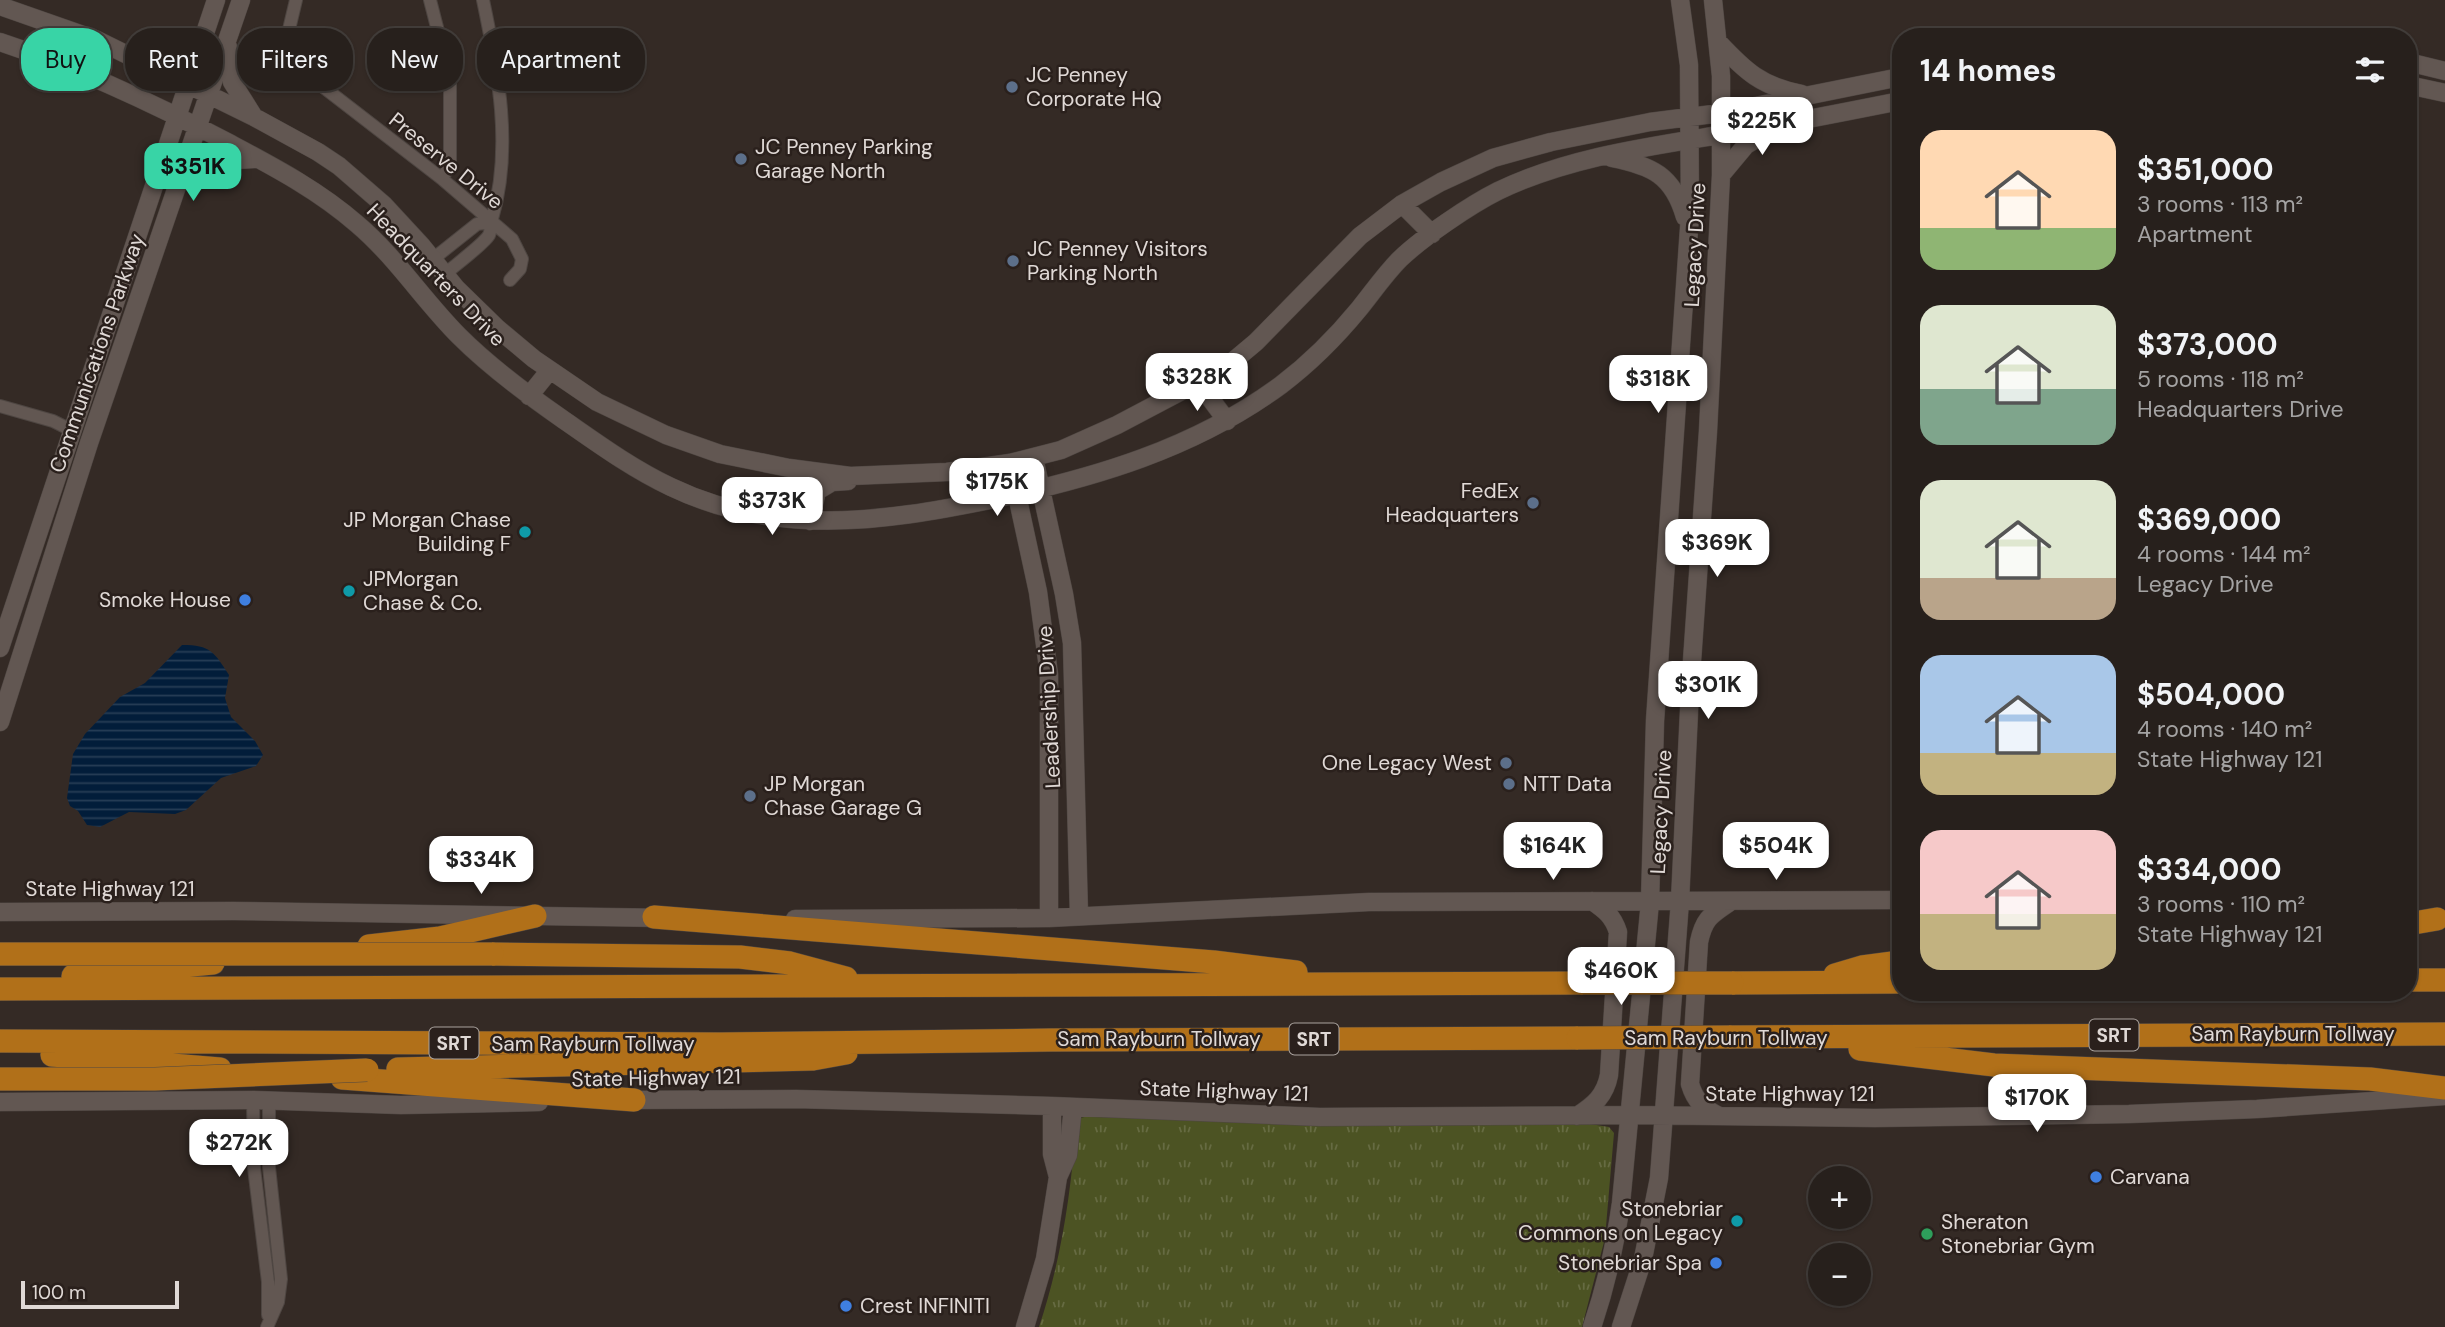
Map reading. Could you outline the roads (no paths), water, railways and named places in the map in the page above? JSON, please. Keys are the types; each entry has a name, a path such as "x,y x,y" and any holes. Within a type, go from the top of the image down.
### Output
{"highway":[{"path":"0,982 440,938 535,916"},
{"path":"654,917 1214,962 1386,984"},
{"path":"2417,923 2441,919"},
{"path":"0,954 740,957 790,963 876,986"},
{"path":"1811,983 1862,967 1892,963"},
{"path":"2417,980 2445,980"},
{"path":"0,989 1892,982"},
{"name":"Sam Rayburn Tollway","path":"0,1041 720,1045 2445,1034"},
{"path":"1784,1038 1994,1065 2370,1079 2445,1088"},
{"path":"0,1079 155,1079 813,1059 907,1042"},
{"path":"0,1051 634,1100"}],"main road":[{"name":"Communications Parkway","path":"207,28 216,0"},
{"name":"Communications Parkway","path":"2,711 102,402 241,0"},
{"name":"Legacy Drive","path":"1592,1327 1603,1295 1622,1203 1650,902 1655,721 1691,176 1689,65 1680,0"},
{"name":"Legacy Drive","path":"1621,1327 1648,1240 1659,1178 1680,901 1721,175 1722,85 1713,0"},
{"name":"Headquarters Drive","path":"2,6 97,40 125,54"},
{"path":"228,37 232,82 254,117"},
{"name":"Headquarters Drive","path":"0,42 73,68 198,126 303,183 383,246 415,282 433,308 463,340 523,391 600,447 674,489 716,505 779,519 810,521 884,519 1041,489 1126,466 1179,445 1227,421 1283,383 1313,358 1356,313 1402,256 1477,202 1522,180 1549,170 1605,156 1892,103"},
{"path":"1718,42 1746,72 1759,80 1787,92 1812,96"},
{"path":"2417,64 2445,71"},
{"name":"Headquarters Drive","path":"200,91 254,117 339,166 384,205 478,311 534,359 597,402 666,435 720,454 830,474 900,475 947,472 1034,458 1099,433 1225,368 1360,236 1402,204 1441,181 1519,149 1650,122 1721,113 1812,96 1892,78"},
{"path":"2417,87 2445,93"},
{"name":"Communications Parkway","path":"0,648 187,91"},
{"path":"1721,175 1746,145 1791,122"},
{"path":"1605,156 1636,163 1660,174 1679,198 1689,232"},
{"path":"181,177 217,161 259,159"},
{"path":"1402,204 1433,234"},
{"path":"415,282 433,259"},
{"path":"415,282 445,274"},
{"path":"523,391 534,359"},
{"path":"523,391 550,370"},
{"path":"1198,382 1227,421"},
{"name":"Leadership Drive","path":"1034,458 1072,643 1079,916"},
{"name":"Leadership Drive","path":"1010,463 1038,592 1049,675 1049,918"},
{"path":"810,521 817,491 832,482 900,475"},
{"name":"State Highway 121","path":"0,912 233,911 535,916 1049,918 1369,902 1892,900"},
{"path":"1577,1116 1592,1107 1602,1095 1609,1075 1618,932 1615,920 1608,911 1592,901"},
{"path":"1720,1116 1704,1108 1694,1097 1690,1084 1702,927 1709,916 1730,902"},
{"path":"2417,917 2441,919"},
{"name":"State Highway 121","path":"0,1102 261,1100 401,1105 796,1099 1320,1117 1629,1115 1945,1118 2257,1110 2445,1096"},
{"path":"1052,1106 1052,1154 1058,1177"},
{"path":"1025,1327 1045,1259 1058,1177 1068,1155 1073,1107"}],"street":[{"name":"Preserve Drive","path":"296,0 286,42 289,55 296,66 441,178 512,239 522,259 520,269 510,280"},
{"path":"430,0 450,78 450,167 441,178"},
{"path":"445,274 489,235 498,200 501,173 501,105 496,61 483,0"},
{"path":"433,259 477,224 491,222"},
{"path":"0,406 71,430"},
{"path":"261,1100 254,1168 269,1297 266,1327"}],"water":[{"path":"182,645 206,648 219,661 229,675 225,698 231,717 255,741 263,755 256,766 221,778 186,810 175,814 129,812 100,827 87,825 78,811 70,806 67,798 73,754 85,734 120,697 145,683"}],"place":[{"name":"JC Penney Corporate HQ","path":"1012,87"},
{"name":"JC Penney Parking Garage North","path":"741,159"},
{"name":"JC Penney Visitors Parking North","path":"1013,261"},
{"name":"FedEx Headquarters","path":"1533,503"},
{"name":"JP Morgan Chase Building F","path":"525,532"},
{"name":"JPMorgan Chase & Co.","path":"349,591"},
{"name":"Smoke House","path":"245,600"},
{"name":"One Legacy West","path":"1506,763"},
{"name":"NTT Data","path":"1509,784"},
{"name":"JP Morgan Chase Garage G","path":"750,796"},
{"name":"Carvana","path":"2096,1177"},
{"name":"Stonebriar Commons on Legacy","path":"1737,1221"},
{"name":"Sheraton Stonebriar Gym","path":"1927,1234"},
{"name":"Stonebriar Spa","path":"1716,1263"},
{"name":"Crest INFINITI","path":"846,1306"}]}
